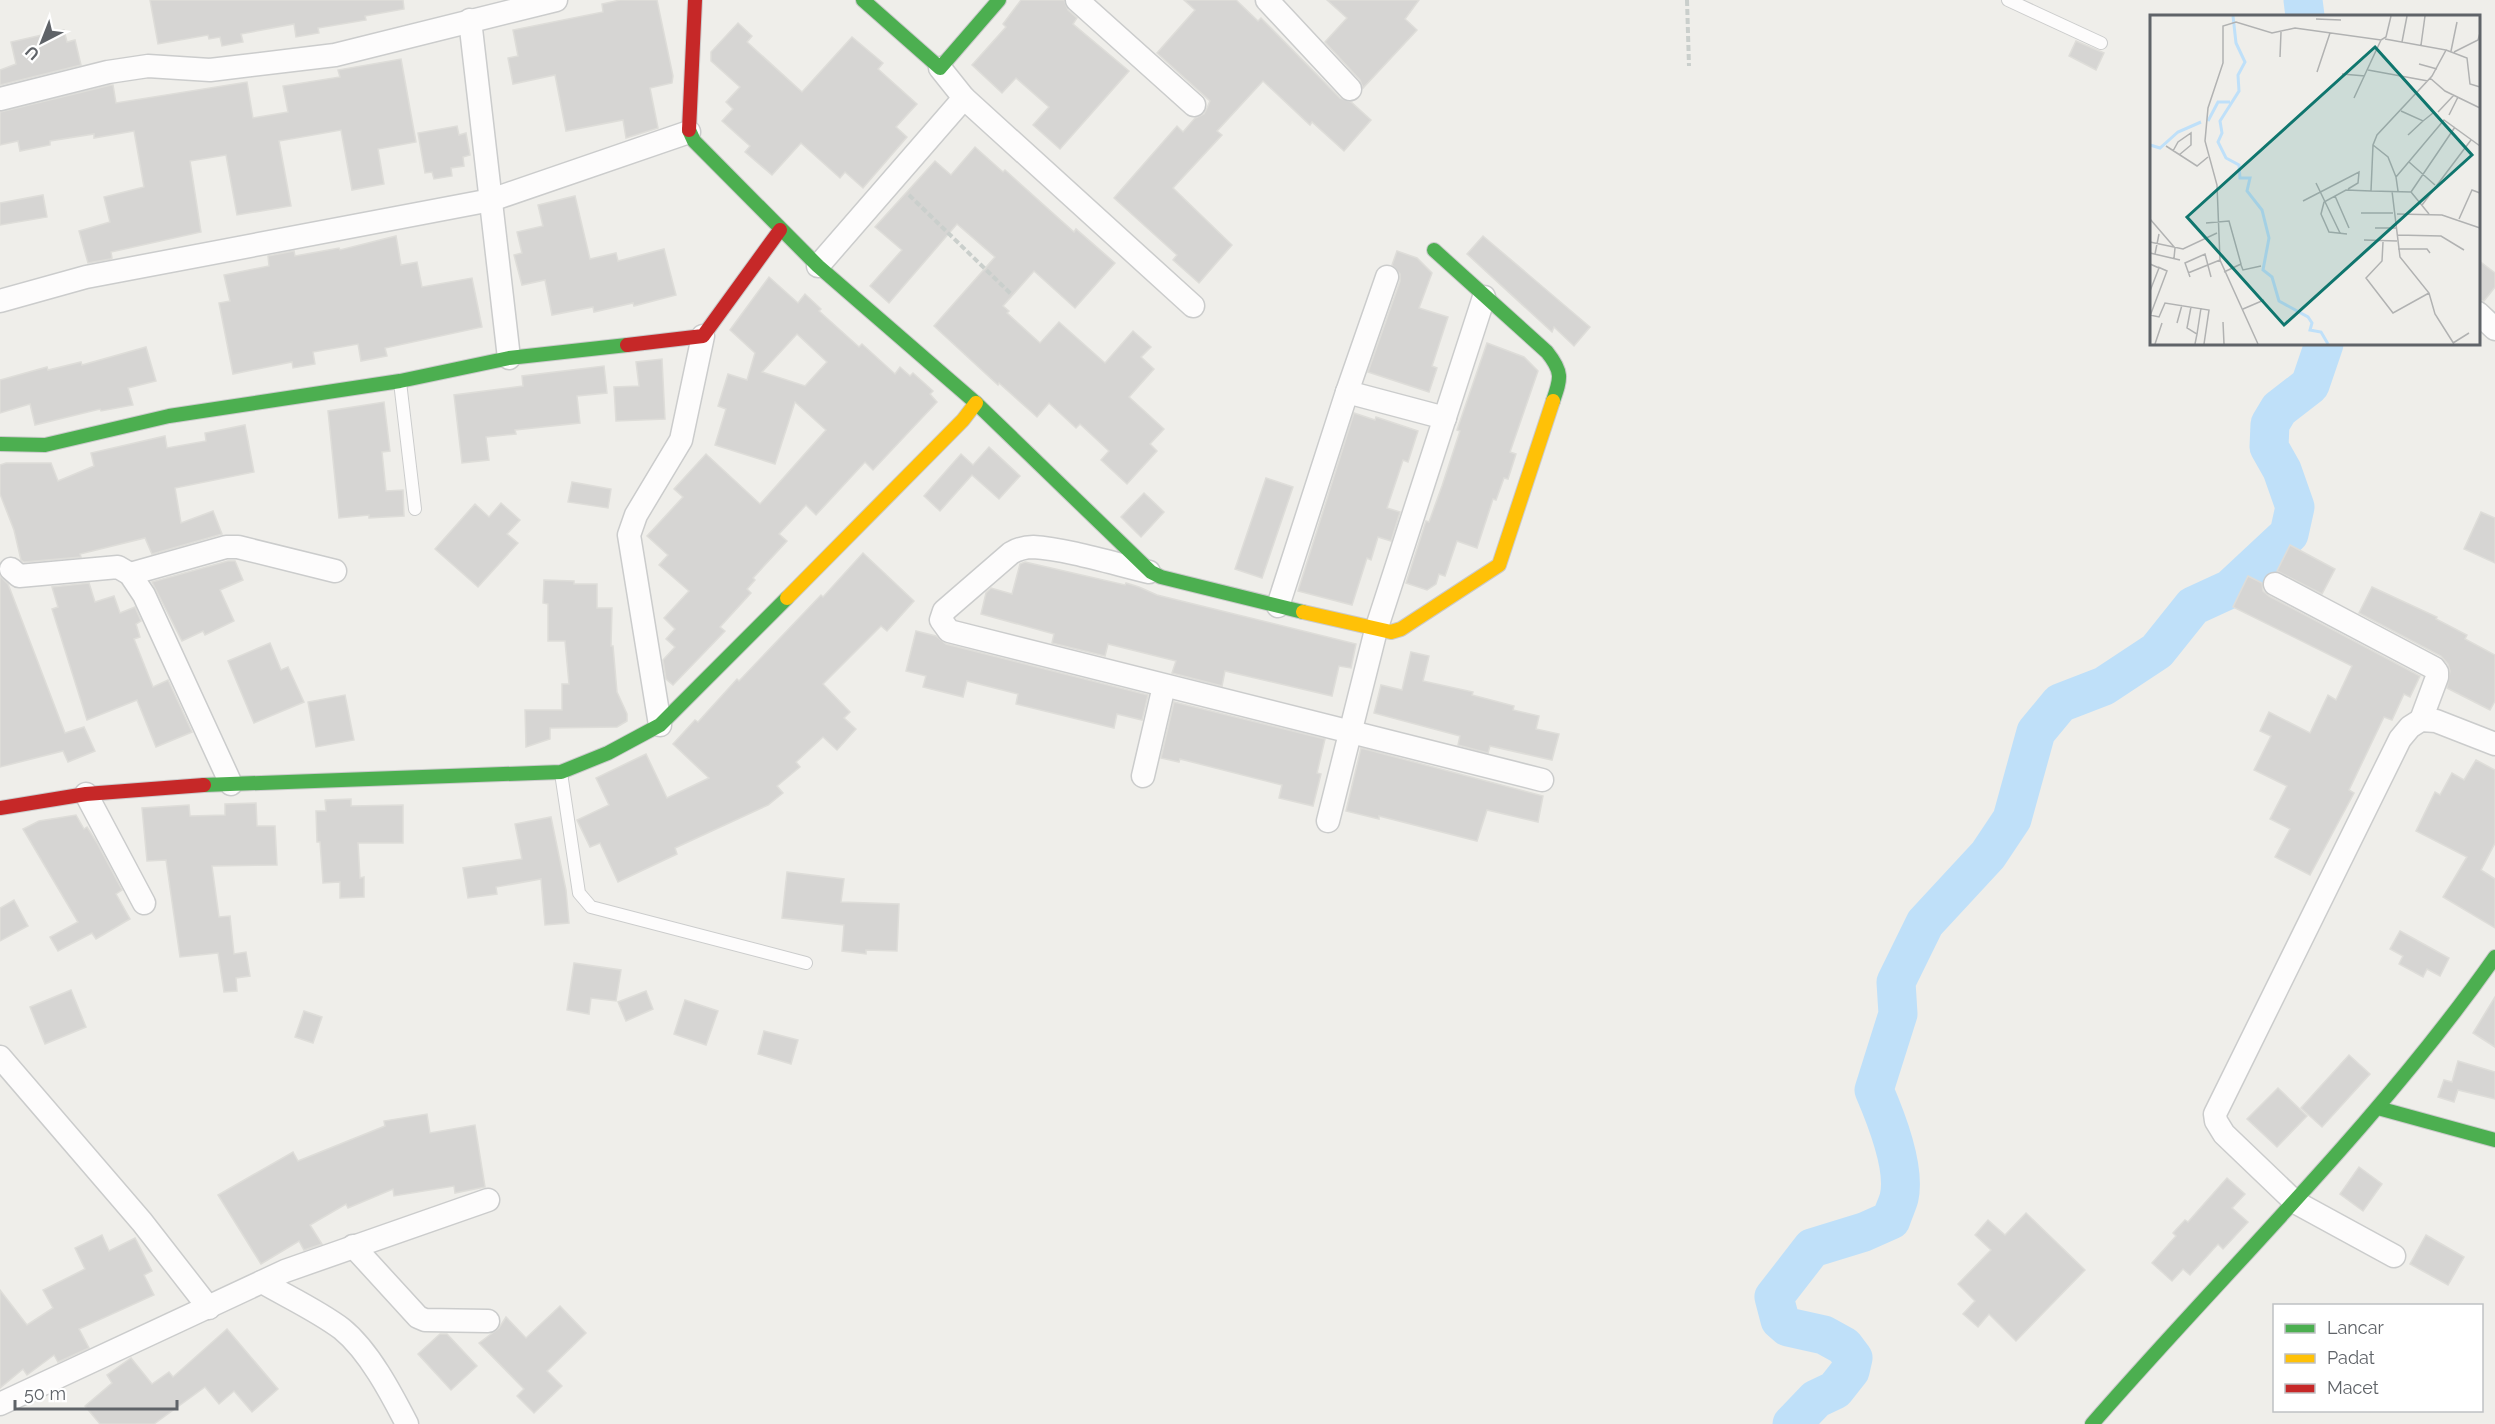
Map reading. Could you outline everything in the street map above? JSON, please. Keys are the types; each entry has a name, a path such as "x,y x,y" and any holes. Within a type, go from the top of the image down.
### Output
{"street":[{"path":"0,99 108,72 148,66 210,70 335,55 556,0"},
{"path":"695,0 689,132 694,141 818,266 976,403 1151,572"},
{"path":"863,0 940,68 964,98 1193,306"},
{"path":"940,68 999,0"},
{"path":"1077,0 1194,105"},
{"path":"1267,0 1350,89"},
{"path":"470,20 508,358"},
{"path":"818,266 964,98"},
{"path":"0,301 86,277 490,200 689,132"},
{"path":"660,725 629,535 636,515 681,440 703,336 780,230"},
{"path":"1434,250 1547,352 1561,378 1499,565 1401,629 1391,632 1161,577 1151,572 1056,551 1033,547 1021,548 1011,553 944,611 941,620 949,631 1542,780"},
{"path":"1278,606 1347,392 1387,277"},
{"path":"1328,821 1376,630 1484,297"},
{"path":"2480,315 2495,329"},
{"path":"0,444 45,445 169,416 399,381 508,358 703,336"},
{"path":"1347,392 1445,418"},
{"path":"0,808 86,794 231,784 561,772 608,753 660,725 963,420 976,403"},
{"path":"130,574 226,547 238,547 335,571"},
{"path":"11,569 19,576 118,567 130,574 144,595 231,784"},
{"path":"2275,584 2434,668 2437,677 2421,720"},
{"path":"1143,776 1164,686"},
{"path":"2394,1256 2295,1202 2224,1134 2215,1114 2400,739 2410,727 2421,720 2436,721 2495,744"},
{"path":"86,794 144,903"},
{"path":"2092,1424 2152,1355 2295,1202 2378,1108 2462,1004 2495,957"},
{"path":"0,1057 142,1222 209,1308"},
{"path":"2378,1108 2495,1140"},
{"path":"0,1404 311,1260 488,1200"},
{"path":"353,1246 412,1314 425,1320 488,1322"},
{"path":"262,1282 326,1319 355,1342 390,1392 407,1424"}],"lane":[{"path":"2008,0 2102,43"},
{"path":"399,381 415,509"},
{"path":"561,772 579,893 591,907 806,963"}],"path":[{"path":"1687,0 1689,66"},
{"path":"893,180 1011,294"}],"building":[{"path":"150,0 403,0 404,9 365,16 366,20 318,28 319,33 296,37 294,24 241,34 243,42 222,46 220,37 209,39 208,35 158,44"},
{"path":"620,0 657,0 673,76 672,83 650,88 658,128 626,138 623,120 566,131 555,75 513,84 508,58 518,56 513,30 603,12 602,4"},
{"path":"1021,0 1064,0 1068,10 1077,18 1073,24 1129,71 1060,149 1033,125 1049,107 1016,78 1002,93 972,65 1006,27 1003,24"},
{"path":"1184,0 1236,0 1258,21 1261,18 1340,98 1351,102 1371,120 1344,151 1312,122 1310,125 1263,81 1217,131 1222,135 1173,188 1232,245 1199,283 1173,260 1177,255 1114,198 1177,126 1183,132 1195,118 1204,114 1210,101 1157,53 1195,10"},
{"path":"1327,0 1419,0 1405,19 1417,30 1363,88 1360,80 1325,42 1347,18"},
{"path":"738,23 752,36 747,42 802,92 852,37 883,63 878,69 917,104 896,127 907,137 863,188 845,172 840,178 801,143 772,175 745,152 750,146 722,121 733,109 726,102 740,87 711,61 711,52"},
{"path":"64,30 67,42 75,40 81,65 0,85 0,70 16,64 11,42"},
{"path":"2076,41 2104,53 2096,70 2069,56"},
{"path":"401,59 416,142 378,149 384,184 352,190 341,130 279,141 291,206 237,215 226,155 190,161 201,232 111,252 112,258 110,259 88,263 79,231 110,222 104,197 144,187 134,131 94,138 94,134 50,141 50,145 20,151 18,141 0,145 0,112 111,85 113,85 116,103 247,82 253,118 288,112 283,86 340,77 338,70"},
{"path":"457,126 459,135 466,133 470,155 463,157 464,166 451,168 452,176 434,179 432,172 425,173 418,133"},
{"path":"975,147 1003,172 1005,170 1074,232 1076,229 1115,263 1075,308 1034,271 1003,306 1009,311 1007,313 1040,343 1059,322 1105,363 1133,331 1151,347 1141,357 1154,369 1129,397 1164,429 1150,444 1157,451 1127,484 1101,460 1109,451 1080,424 1076,428 1049,403 1037,417 999,383 998,385 934,326 995,257 957,224 889,303 870,286 902,250 875,227 935,161 951,175"},
{"path":"43,195 47,217 0,225 0,203"},
{"path":"575,196 590,259 616,253 618,261 664,249 676,295 634,306 633,303 594,312 593,307 552,315 545,280 522,285 514,255 522,253 517,232 543,226 538,205"},
{"path":"396,236 401,265 417,262 422,287 472,278 482,327 385,348 387,356 361,361 358,344 313,352 315,364 293,368 292,362 233,374 219,303 230,301 224,275 269,266 268,256 294,251 295,256 339,248 340,250"},
{"path":"1483,236 1590,327 1574,346 1554,327 1552,332 1467,254"},
{"path":"1397,251 1417,258 1432,273 1419,308 1448,317 1432,366 1437,368 1429,392 1368,372 1400,281 1400,274 1392,265"},
{"path":"2480,262 2495,273 2495,287 2484,301 2480,300"},
{"path":"769,277 798,303 805,294 821,309 819,311 859,347 862,344 895,374 900,367 910,376 913,373 933,391 930,394 937,402 873,470 865,462 816,515 806,505 779,534 787,541 753,578 755,580 747,589 751,593 720,627 725,631 673,685 666,679 663,660 675,647 666,639 675,629 664,618 689,591 659,565 668,555 647,536 683,497 674,489 706,454 760,504 826,430 795,402 775,464 715,445 726,409 718,406 728,374 747,380 755,353 730,330","holes":["797,334 827,362 805,386 762,372"]},
{"path":"1487,343 1524,357 1538,371 1510,452 1516,454 1508,479 1504,478 1496,500 1493,499 1477,548 1457,541 1445,576 1439,574 1436,584 1427,590 1406,583 1426,521 1429,522 1442,486 1460,431 1457,430"},
{"path":"146,347 156,381 128,388 133,405 101,411 100,409 35,425 30,404 0,413 0,380 47,367 48,370 81,362 82,365"},
{"path":"662,359 665,419 616,421 614,387 639,386 636,362"},
{"path":"604,366 607,393 577,396 580,423 515,430 516,434 486,437 489,460 462,463 454,395 523,386 522,376"},
{"path":"384,402 390,451 382,452 386,491 403,490 404,516 369,518 369,515 339,518 328,411"},
{"path":"1354,413 1375,420 1376,417 1418,431 1408,462 1403,460 1387,508 1400,512 1391,541 1378,537 1371,560 1367,558 1352,605 1298,591"},
{"path":"245,425 254,472 175,488 181,523 213,511 222,534 152,554 145,538 80,554 81,557 24,562 21,560 14,530 0,494 0,465 51,463 58,481 94,466 91,453 165,436 167,448 206,441 205,433"},
{"path":"989,447 1020,476 999,499 972,475 940,511 924,496 961,454 973,465"},
{"path":"1266,478 1293,487 1262,578 1235,569"},
{"path":"572,482 611,489 608,508 568,502"},
{"path":"1144,493 1164,512 1141,537 1121,517"},
{"path":"501,503 520,520 507,534 518,543 478,587 435,549 475,504 489,517"},
{"path":"2481,512 2495,518 2495,563 2464,549"},
{"path":"2290,545 2335,569 2322,594 2277,571"},
{"path":"863,553 914,601 887,631 881,626 823,684 850,712 844,718 856,729 837,750 823,737 796,762 800,767 777,786 783,793 768,805 675,848 677,854 618,882 600,843 590,847 577,820 609,805 596,778 646,754 667,798 709,778 673,744 695,720 698,722 737,679 739,681 821,595 823,597"},
{"path":"235,561 243,580 220,590 234,621 205,635 203,631 182,641 152,582"},
{"path":"1025,562 1125,585 1126,583 1157,595 1356,644 1351,668 1339,666 1332,696 1225,671 1222,686 1172,673 1176,661 1108,644 1105,656 1052,643 1054,634 981,614 986,593 991,588 1012,594 1020,564"},
{"path":"0,576 8,584 65,733 84,727 95,751 68,762 63,751 0,767"},
{"path":"2248,576 2262,583 2263,591 2269,596 2420,676 2410,697 2404,694 2392,720 2384,717 2349,790 2354,793 2310,875 2275,857 2290,829 2270,819 2287,786 2254,770 2271,736 2260,731 2269,712 2310,733 2328,695 2336,700 2352,666 2233,607"},
{"path":"544,580 597,584 597,608 612,608 611,646 613,646 617,692 627,714 627,721 617,727 550,728 550,739 526,747 525,710 562,710 562,684 569,684 565,641 548,641 548,604 543,603"},
{"path":"89,583 95,602 114,596 120,613 135,607 141,621 136,624 140,637 134,639 153,687 168,680 192,732 156,747 137,700 87,720 52,609 58,607 52,587"},
{"path":"2372,587 2437,617 2436,619 2467,635 2465,639 2495,655 2495,701 2490,710 2447,688 2450,671 2448,664 2441,656 2359,613"},
{"path":"916,631 936,636 946,644 1148,695 1142,720 1117,714 1114,728 1016,704 1018,694 967,681 963,697 923,687 926,676 906,671"},
{"path":"270,643 281,670 288,667 304,702 254,723 228,661"},
{"path":"1411,652 1429,656 1423,681 1473,692 1472,695 1514,706 1513,710 1539,716 1536,729 1559,734 1552,760 1490,746 1488,753 1458,745 1460,736 1374,713 1381,685 1402,690"},
{"path":"345,695 354,740 316,747 308,702"},
{"path":"1174,702 1325,739 1317,773 1321,774 1313,806 1279,798 1282,785 1180,759 1179,762 1161,758"},
{"path":"1361,748 1543,796 1538,822 1487,810 1477,841 1379,816 1379,819 1346,811"},
{"path":"2476,760 2495,770 2495,843 2481,870 2495,879 2495,928 2443,897 2467,857 2416,831 2435,792 2440,795 2452,773 2464,780"},
{"path":"351,799 351,806 403,805 403,843 358,843 360,878 364,877 364,897 340,898 340,882 323,883 320,842 317,842 316,811 326,811 325,800"},
{"path":"256,803 257,826 275,826 277,865 212,866 219,917 230,916 234,954 246,952 250,976 236,978 237,991 224,992 218,953 180,957 166,860 147,861 142,808 189,805 190,816 225,815 225,804"},
{"path":"76,815 84,829 87,827 97,843 122,890 116,894 130,919 96,939 92,933 58,951 50,937 78,922 23,829 39,821"},
{"path":"551,817 566,890 569,923 545,925 541,879 496,887 497,894 468,898 463,868 522,859 515,824"},
{"path":"787,872 844,879 841,902 899,904 897,951 866,950 866,954 842,951 844,925 782,918"},
{"path":"14,900 28,926 0,941 0,908"},
{"path":"2400,931 2449,958 2440,976 2427,969 2423,977 2399,964 2403,956 2390,949"},
{"path":"574,963 621,970 616,1001 591,998 589,1014 567,1010"},
{"path":"71,990 86,1027 45,1044 30,1007"},
{"path":"646,991 653,1009 626,1021 618,1002"},
{"path":"2495,997 2495,1047 2473,1033"},
{"path":"685,1000 718,1011 706,1045 674,1034"},
{"path":"304,1011 322,1017 313,1043 295,1037"},
{"path":"764,1031 798,1040 791,1064 758,1054"},
{"path":"2349,1055 2370,1074 2322,1127 2301,1108"},
{"path":"2458,1061 2495,1072 2495,1099 2458,1090 2454,1102 2438,1097 2444,1080 2452,1082"},
{"path":"2278,1088 2307,1116 2277,1147 2247,1119"},
{"path":"427,1114 430,1133 475,1125 485,1187 455,1193 454,1186 394,1196 393,1189 348,1208 346,1204 310,1225 322,1244 304,1250 299,1241 261,1264 218,1195 293,1152 298,1161 385,1126 384,1121"},
{"path":"2359,1167 2382,1184 2363,1211 2340,1194"},
{"path":"2227,1178 2245,1194 2232,1208 2248,1222 2223,1249 2218,1244 2190,1275 2183,1269 2172,1281 2152,1263 2176,1236 2173,1233 2185,1220 2188,1222"},
{"path":"2026,1213 2085,1270 2016,1341 1989,1314 1978,1327 1963,1314 1975,1301 1958,1284 1991,1250 1975,1235 1988,1220 2005,1235"},
{"path":"102,1235 109,1251 135,1238 152,1271 144,1275 154,1295 79,1329 89,1348 58,1362 54,1355 27,1375 23,1369 0,1388 0,1290 27,1325 53,1308 43,1290 85,1269 75,1248"},
{"path":"2426,1235 2464,1257 2448,1285 2410,1264"},
{"path":"560,1306 586,1333 547,1371 562,1386 534,1413 517,1396 524,1389 479,1343 499,1328 506,1317 526,1338"},
{"path":"227,1329 278,1389 252,1412 234,1391 219,1404 205,1387 154,1424 100,1424 85,1406 112,1383 107,1375 131,1358 152,1384 169,1372 173,1377"},
{"path":"440,1334 447,1334 477,1366 451,1390 418,1354"}],"waterway":[{"path":"2303,0 2305,15"},
{"path":"1792,1424 1816,1399 1835,1390 1850,1371 1853,1358 1844,1346 1824,1335 1788,1327 1780,1320 1774,1297 1812,1248 1864,1232 1891,1220 1899,1198 1900,1172 1894,1143 1874,1090 1898,1014 1896,982 1925,923 1988,855 2012,819 2036,732 2060,703 2104,686 2157,651 2193,606 2230,589 2289,534 2295,507 2282,470 2269,447 2270,424 2279,409 2310,385 2324,345"}],"traffic: fast":[{"path":"863,0 940,68 999,0"},
{"path":"689,130 694,141 818,266 976,403"},
{"path":"1434,250 1547,352 1556,365 1559,375 1553,401"},
{"path":"0,444 45,445 169,416 400,381 509,358 627,345"},
{"path":"976,403 1151,572 1161,577 1303,612"},
{"path":"204,785 561,772 608,753 660,725 787,598"},
{"path":"2092,1424 2351,1138 2449,1019 2495,957"},
{"path":"2378,1108 2495,1140"}],"traffic: slow":[{"path":"1303,612 1391,632 1401,629 1499,565 1553,401"},
{"path":"787,598 963,420 976,403"}],"traffic: jam":[{"path":"689,130 695,0"},
{"path":"627,345 703,336 780,230"},
{"path":"0,808 86,794 204,785"}]}
